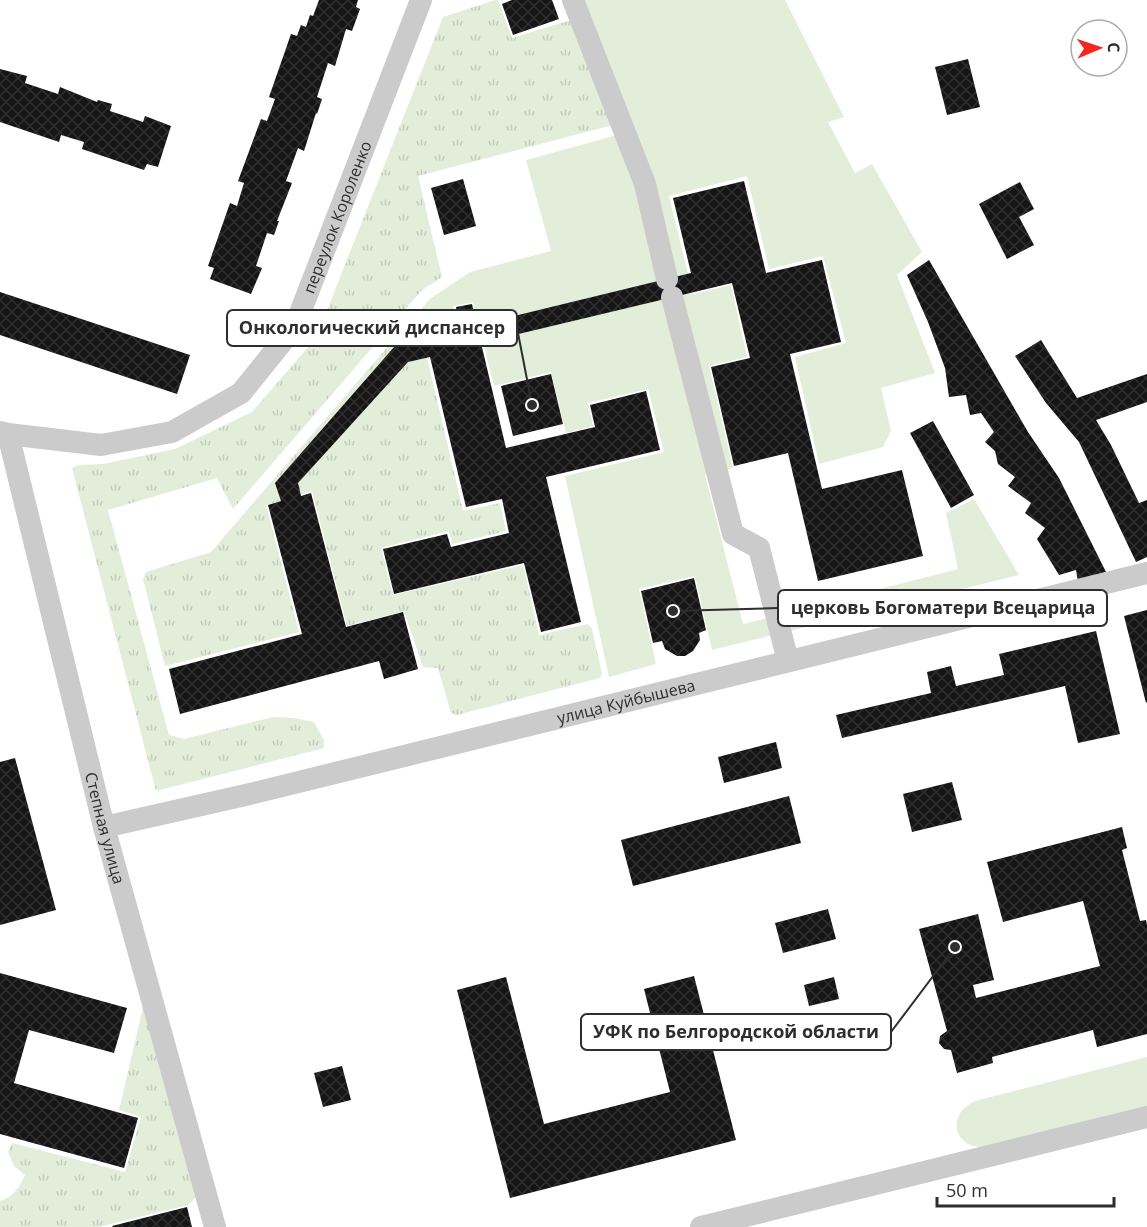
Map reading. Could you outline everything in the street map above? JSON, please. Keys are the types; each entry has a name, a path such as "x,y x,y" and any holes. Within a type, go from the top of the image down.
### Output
{"street":[{"name":"переулок Короленко","path":"4,433 100,445 131,440 172,432 242,393 295,326 421,0"},
{"path":"573,0 645,184 669,288 733,534 759,548 788,661"},
{"name":"Степная улица","path":"4,433 104,827 214,1227"},
{"name":"улица Куйбышева","path":"104,827 250,794 1147,573"},
{"path":"701,1227 1147,1117"}],"green space":[{"path":"498,0 512,38 571,20 613,125 418,176 442,277 421,291 233,509 217,478 108,510 169,735 184,739 273,717 314,722 324,740 324,748 156,791 72,468 78,465 103,464 175,449 252,412 316,338 443,17"},
{"path":"581,0 785,0 844,117 828,122 855,173 872,164 922,252 897,275 935,373 881,388 891,431 883,447 819,464 795,357 846,343 823,256 769,269 747,176 669,196 693,294 731,285 747,357 709,366 733,468 705,475 743,624 958,569 946,513 974,499 1019,575 712,650 695,576 639,589 656,664 609,677 565,476 664,452 648,389 588,403 593,426 566,433 551,372 494,386 473,302 453,306 454,315 445,318 447,330 390,344 430,299 470,272 551,251 526,160 632,131"},
{"path":"422,336 463,511 500,503 506,531 452,544 449,531 381,548 393,595 523,565 539,635 588,624 592,629 602,674 600,678 457,715 451,713 438,668 423,667 404,611 347,626 312,491 266,505 299,632 165,666 143,579 146,572 211,552 390,344"},
{"path":"144,1003 196,1197 188,1205 99,1227 0,1227 0,1201 16,1191 25,1175 14,1166 8,1152 12,1143 125,1172 141,1117 119,1110"},
{"path":"1147,1057 1147,1106 984,1147 965,1142 957,1129 960,1114 975,1101"}],"building":[{"path":"319,0 358,0 356,7 360,9 352,31 346,29 335,66 328,63 317,97 322,99 317,114 304,151 298,148 286,181 292,183 274,235 267,233 256,266 262,268 251,294 210,279 214,268 208,266 230,203 237,206 244,183 238,181 261,119 267,121 275,99 269,97 291,34 297,36 301,25 306,27"},
{"path":"512,0 552,0 559,19 513,35 502,4"},
{"path":"968,59 980,107 947,115 935,67"},
{"path":"0,69 27,76 25,83 58,94 60,87 97,102 98,100 112,104 110,111 143,122 145,116 171,126 158,167 147,164 144,170 82,149 84,142 61,135 59,142 0,122"},
{"path":"463,179 476,226 444,235 431,188"},
{"path":"744,181 766,273 822,260 841,342 790,354 822,489 902,470 923,556 818,581 788,453 734,466 711,367 750,358 732,283 481,343 506,448 595,427 590,405 646,391 660,450 546,477 581,622 541,632 524,563 394,594 383,549 447,534 451,547 509,533 502,499 466,507 430,357 408,362 298,483 301,496 311,493 346,627 403,612 418,669 384,679 379,661 180,714 169,669 302,634 268,505 281,501 275,483 395,346 451,332 449,319 458,317 456,307 472,304 477,325 691,273 673,198"},
{"path":"1020,182 1034,209 1019,217 1034,245 1007,259 979,204"},
{"path":"929,260 1028,432 1059,478 1106,572 1078,582 1076,570 1059,575 1037,539 1045,528 1025,513 1031,503 1008,486 1015,477 998,464 995,451 985,442 994,432 981,413 970,415 966,395 949,397 945,368 907,275"},
{"path":"0,292 190,355 177,394 0,335"},
{"path":"1041,340 1077,398 1147,374 1147,402 1096,420 1111,445 1139,503 1147,500 1147,557 1136,562 1079,442 1046,403 1015,356"},
{"path":"551,374 563,424 513,436 501,386"},
{"path":"933,421 974,495 951,508 910,433"},
{"path":"694,578 706,630 699,633 700,640 693,651 685,656 677,656 665,649 662,641 653,643 641,591"},
{"path":"1147,610 1147,702 1146,703 1124,616"},
{"path":"1096,631 1120,734 1078,743 1065,686 842,738 836,715 931,693 927,672 951,666 956,686 1004,675 999,654"},
{"path":"776,742 782,768 724,783 718,757"},
{"path":"15,758 56,910 0,925 0,762"},
{"path":"952,782 962,820 912,832 903,794"},
{"path":"789,796 801,843 633,886 621,840"},
{"path":"1122,827 1127,848 1122,850 1140,921 1146,920 1147,925 1147,1034 1097,1047 1093,1030 992,1057 993,1063 957,1073 951,1050 944,1049 939,1043 940,1036 947,1031 919,929 978,914 994,980 973,985 976,998 1100,966 1083,901 1003,922 987,862"},
{"path":"828,909 836,939 783,953 775,923"},
{"path":"0,973 127,1008 114,1053 29,1030 14,1083 138,1118 124,1168 0,1134"},
{"path":"694,976 736,1140 510,1198 457,990 506,977 544,1124 670,1092 644,989"},
{"path":"834,977 839,999 809,1006 804,985"},
{"path":"342,1066 351,1100 323,1107 314,1073"},
{"path":"187,1207 192,1227 112,1226"}],"place":[{"name":"Онкологический диспансер","path":"532,405"},
{"name":"церковь Богоматери Всецарица","path":"673,611"},
{"name":"УФК по Белгородской области","path":"955,947"}]}
